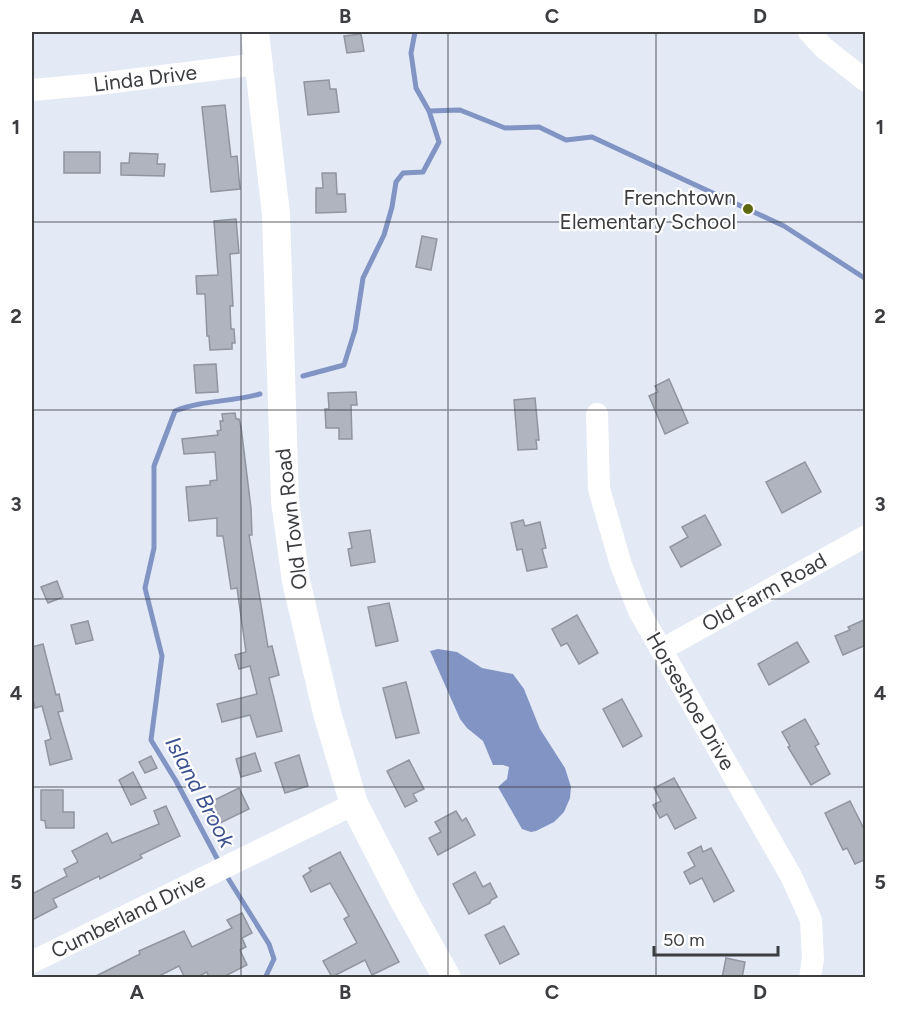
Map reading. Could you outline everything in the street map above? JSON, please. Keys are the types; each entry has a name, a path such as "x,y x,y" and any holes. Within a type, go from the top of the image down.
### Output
{"main road":[{"name":"Old Town Road","path":"255,32 276,214 285,501 299,592 327,713 354,804 447,978"}],"street":[{"path":"809,32 824,48 866,81"},
{"name":"Linda Drive","path":"32,90 258,64"},
{"name":"Horseshoe Drive","path":"597,414 599,489 621,565 639,611 663,649 791,876 811,920 813,959 810,978"},
{"name":"Old Farm Road","path":"663,649 866,536"},
{"name":"Cumberland Drive","path":"32,962 354,804"}],"water":[{"path":"438,649 457,652 482,668 513,674 524,689 540,729 565,768 571,787 570,798 564,812 554,822 536,831 522,829 498,787 507,779 509,767 493,765 483,741 460,719 430,651"}],"building":[{"path":"361,34 364,51 347,53 344,36"},
{"path":"329,80 330,89 336,89 339,112 308,115 304,82"},
{"path":"225,105 231,157 237,156 240,189 211,192 202,107"},
{"path":"64,152 100,152 100,173 64,173"},
{"path":"130,153 158,154 157,164 165,164 164,176 121,175 121,163 129,163"},
{"path":"322,173 336,173 337,194 345,194 346,212 316,213 316,188 323,188"},
{"path":"236,219 239,253 230,254 233,306 230,306 231,329 234,329 235,343 232,343 232,349 210,350 205,294 197,294 196,276 218,275 214,221"},
{"path":"422,236 437,239 431,270 416,267"},
{"path":"216,364 218,392 196,393 194,365"},
{"path":"669,379 688,423 665,434 649,396 658,392 655,386"},
{"path":"356,392 357,405 351,405 352,439 339,439 339,428 326,428 325,409 329,409 328,393"},
{"path":"535,398 539,440 536,440 537,449 518,450 514,400"},
{"path":"235,413 241,427 251,508 252,535 249,535 268,647 272,646 279,675 269,678 282,731 257,737 250,715 222,722 217,704 257,694 250,666 239,669 235,655 246,652 237,588 231,589 223,536 217,536 217,518 189,521 186,487 210,485 210,481 217,480 215,452 184,454 182,439 218,435 217,431 221,430 220,421 223,421 222,414"},
{"path":"805,462 821,492 782,513 766,482"},
{"path":"705,515 721,545 681,567 670,547 688,537 682,527"},
{"path":"523,520 525,526 540,522 546,548 542,549 547,567 527,571 522,549 517,550 511,523"},
{"path":"370,530 375,562 351,566 348,549 352,548 349,533"},
{"path":"57,581 63,597 48,603 41,587"},
{"path":"389,603 398,641 376,646 368,607"},
{"path":"577,615 598,653 579,664 567,643 561,646 552,629"},
{"path":"866,619 866,645 843,655 835,636 850,630 848,627"},
{"path":"88,621 93,640 76,644 71,625"},
{"path":"797,642 809,662 769,685 758,664"},
{"path":"43,644 56,695 59,694 63,711 58,712 72,759 50,765 45,741 51,739 42,706 35,708 32,696 32,647"},
{"path":"406,682 419,733 396,738 383,688"},
{"path":"622,699 642,736 623,747 603,709"},
{"path":"805,719 819,744 815,746 830,774 811,785 788,747 790,746 782,732"},
{"path":"255,753 261,771 241,777 236,759"},
{"path":"299,755 308,786 285,793 275,763"},
{"path":"151,756 157,768 145,773 139,762"},
{"path":"409,760 424,789 413,794 417,801 405,807 387,771"},
{"path":"133,772 146,798 131,805 119,780"},
{"path":"674,778 696,818 675,829 667,814 660,818 653,805 661,801 654,788"},
{"path":"239,788 249,809 214,826 204,805"},
{"path":"41,790 63,790 63,812 74,812 74,828 46,828 45,821 41,820"},
{"path":"850,801 866,833 866,859 855,864 847,848 843,850 825,813"},
{"path":"166,806 180,836 140,855 142,858 100,879 99,876 53,899 57,907 32,920 32,894 67,876 64,869 78,862 72,851 107,833 112,843 159,824 154,811"},
{"path":"456,811 462,821 466,818 475,835 438,855 429,838 441,832 435,822"},
{"path":"701,846 703,852 711,848 734,891 714,902 702,878 690,884 684,872 695,866 688,853"},
{"path":"340,852 399,962 372,975 365,960 332,977 323,961 357,943 344,919 349,916 330,883 311,892 303,876 311,871 309,868"},
{"path":"475,872 483,887 490,883 497,897 469,914 453,884"},
{"path":"242,913 252,933 242,938 246,947 240,950 247,965 221,978 209,978 207,972 195,978 185,978 179,966 155,978 92,978 140,954 139,951 184,931 192,947 232,928 227,920"},
{"path":"504,926 519,954 500,964 485,935"},
{"path":"726,958 745,962 742,978 722,978"}],"waterway":[{"name":"Island Brook","path":"303,376 344,365 355,330 363,278 384,235 396,182 403,173 423,172 439,142 429,111 416,88 411,53 415,32"},
{"path":"429,111 460,110 505,128 539,127 566,140 592,137 784,226 866,279"},
{"name":"Island Brook","path":"220,864 176,781 151,740 162,656 145,588 154,548 154,466 175,411 185,407 260,394"},
{"name":"Island Brook","path":"226,875 269,944 274,959 265,978"}],"place":[{"name":"Frenchtown Elementary School","path":"748,209"}]}
